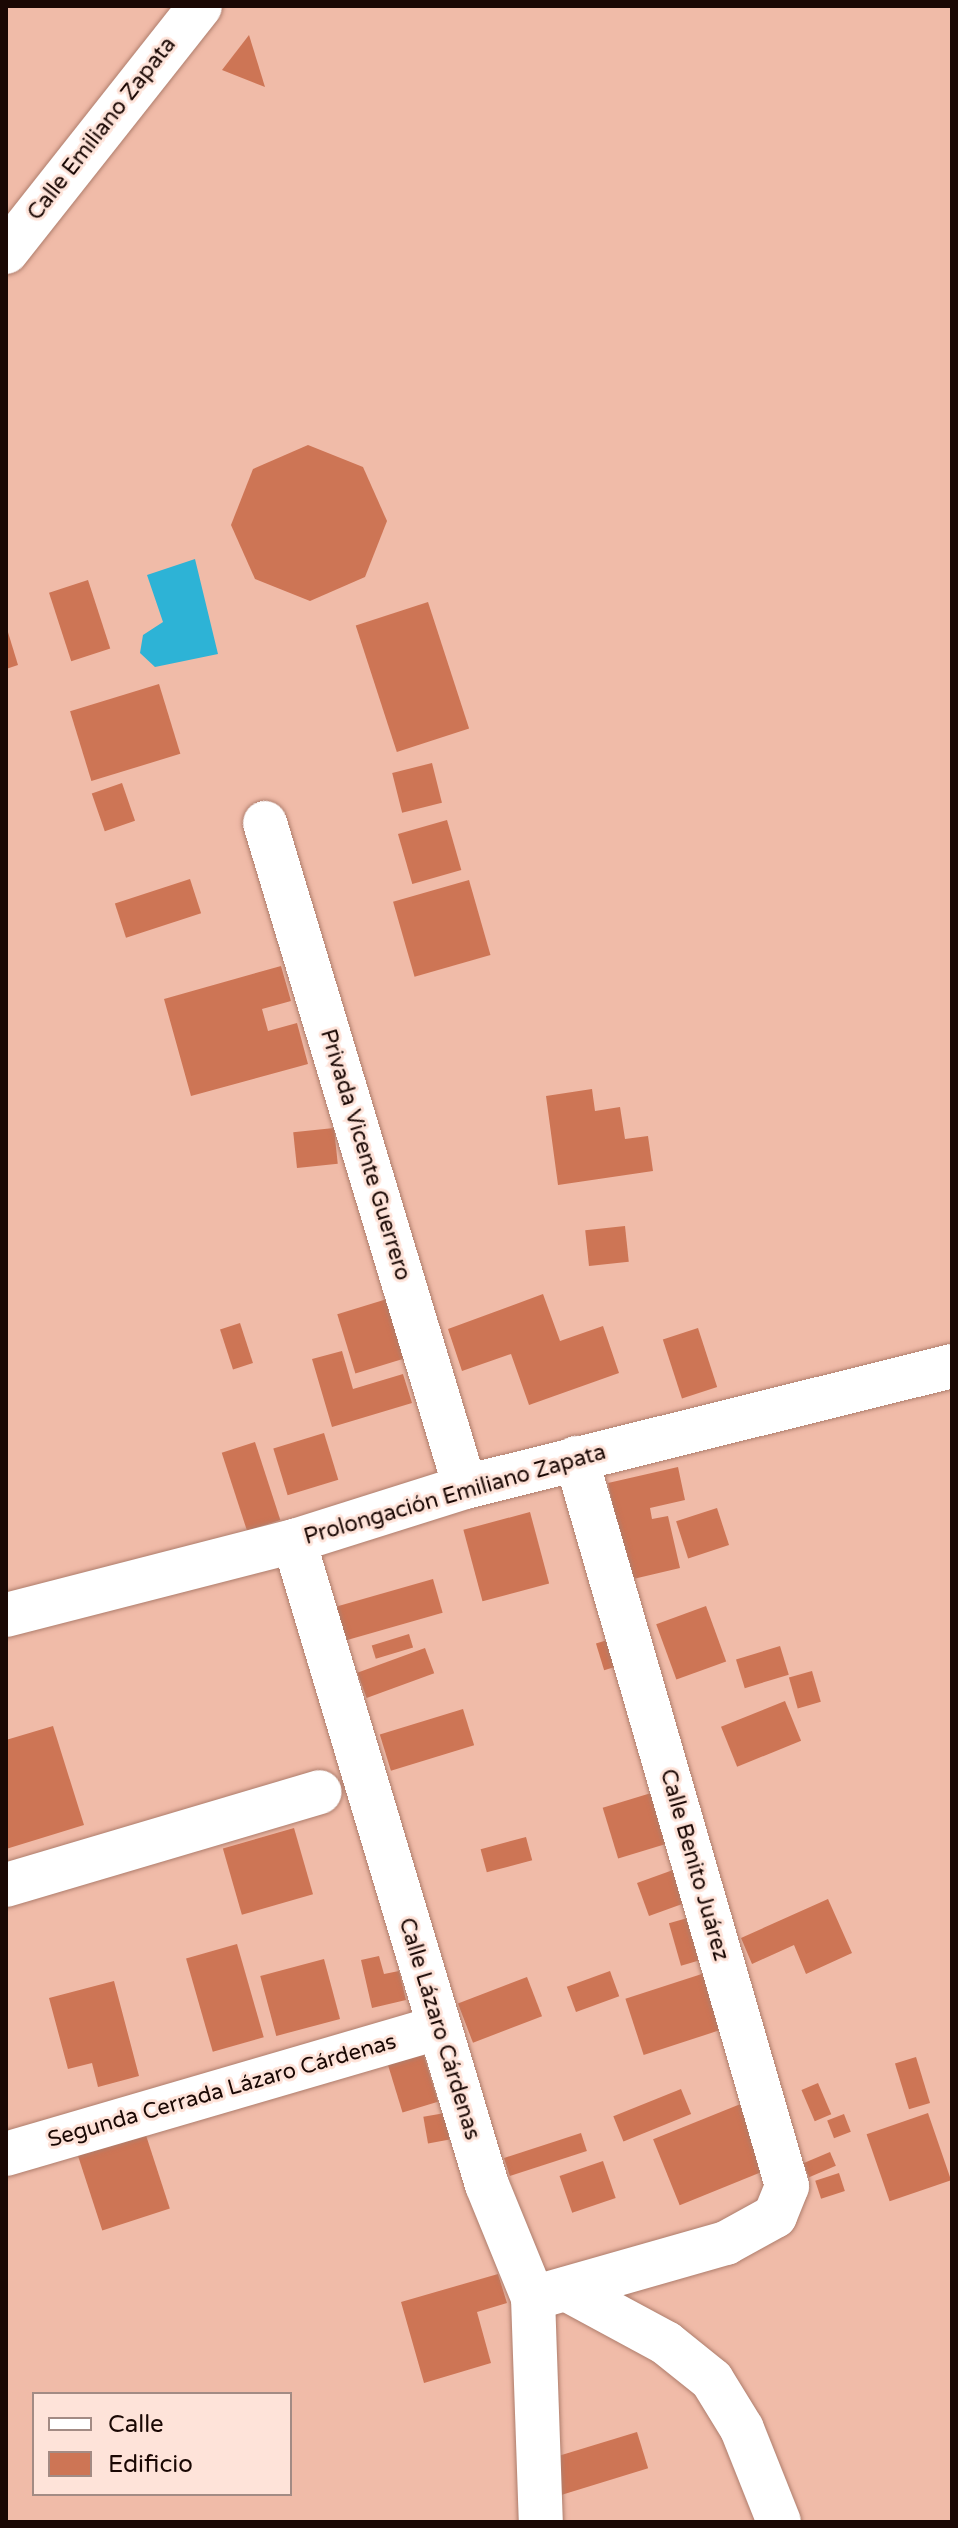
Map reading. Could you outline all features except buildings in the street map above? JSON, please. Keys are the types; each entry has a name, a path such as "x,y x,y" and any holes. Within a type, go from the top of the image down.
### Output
{"street":[{"name":"Calle Emiliano Zapata","path":"6,252 200,6"},
{"name":"Privada Vicente Guerrero","path":"265,823 465,1487"},
{"name":"Prolongación Emiliano Zapata","path":"6,1615 294,1541 465,1487 952,1366"},
{"name":"Calle Benito Juárez","path":"549,2293 726,2243 775,2216 787,2186 576,1458"},
{"name":"Calle Lázaro Cárdenas","path":"294,1541 437,2028 487,2185 549,2293 541,2522"},
{"path":"6,1885 320,1792"},
{"name":"Segunda Cerrada Lázaro Cárdenas","path":"6,2154 437,2028"},
{"path":"549,2293 666,2343 712,2380 742,2429 779,2522"}],"water":[{"path":"195,559 218,654 155,667 140,653 143,635 163,622 147,575"}]}
